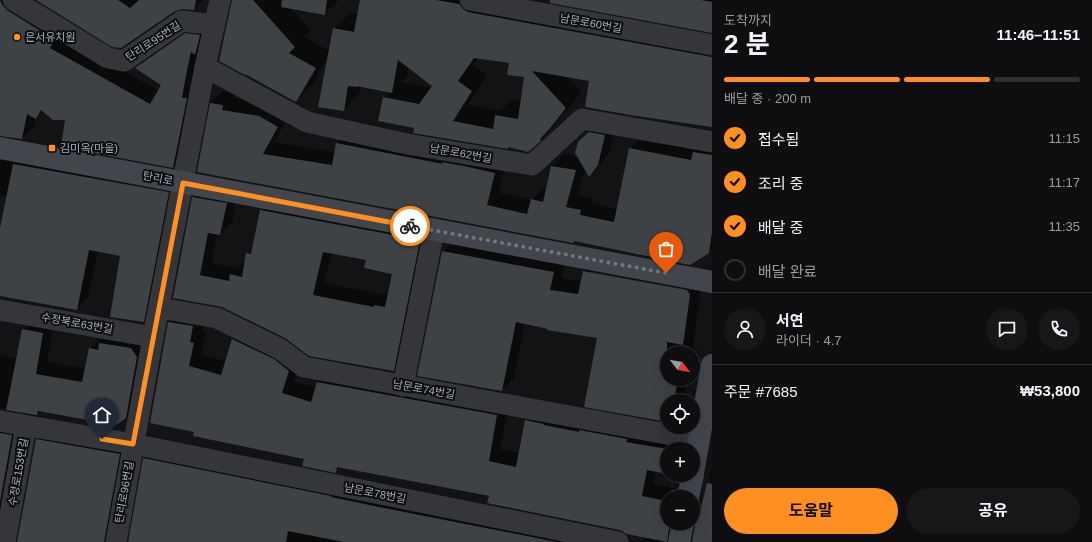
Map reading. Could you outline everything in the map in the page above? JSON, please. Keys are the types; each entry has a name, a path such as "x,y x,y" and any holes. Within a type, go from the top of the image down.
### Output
{"main road":[{"name":"탄리로","path":"0,148 712,282"},
{"path":"699,440 712,365"},
{"path":"679,542 682,530"}],"street":[{"path":"0,9 5,0"},
{"name":"탄리로95번길","path":"13,0 108,58 124,61 182,21 214,25"},
{"path":"183,183 205,67 220,0"},
{"name":"남문로60번길","path":"470,0 540,7 712,45"},
{"name":"남문로62번길","path":"205,67 307,122 407,144 532,165 582,119 712,142"},
{"name":"탄리로96번길","path":"116,542 133,444 183,183"},
{"path":"403,386 434,230"},
{"name":"남문로74번길","path":"160,308 217,318 280,349 304,368 699,440"},
{"name":"수정북로63번길","path":"0,310 153,337"},
{"name":"수정로153번길","path":"0,421 133,444"},
{"name":"수정로153번길","path":"5,542 26,426"},
{"name":"남문로78번길","path":"133,444 618,542"}],"building":[{"path":"0,0 7,10 55,40 50,48 150,104 161,85 135,68 185,33 200,35 195,55 191,52 186,75 182,98 187,98 173,168 61,147 65,120 53,120 41,110 36,119 27,114 22,139 0,136"},
{"path":"36,0 118,0 130,8 139,0 196,0 194,10 183,9 175,11 121,48 112,47"},
{"path":"232,0 253,0 295,47 289,53 316,68 296,102 219,61"},
{"path":"282,0 327,0 325,15 281,7"},
{"path":"360,0 436,0 459,4 468,12 712,57 712,127 585,107 589,81 532,71 566,108 540,139 541,141 528,152 508,147 508,149 413,133 414,128 378,121 383,97 419,104 432,86 398,60 392,93 357,86 348,86 344,111 318,107 333,28 354,32","holes":["474,58 509,63 507,75 524,77 518,119 495,115 493,129 453,121 472,91 458,81"]},
{"path":"550,0 701,0 712,2 712,33 550,3"},
{"path":"210,103 223,105 222,110 259,116 278,127 263,154 332,165 336,143 495,173 487,205 527,214 531,199 543,202 551,166 576,170 566,207 581,210 580,215 614,222 629,148 691,160 693,152 712,155 712,232 709,253 690,265 574,241 573,243 197,172"},
{"path":"589,132 605,135 598,165 589,177 575,153 578,142"},
{"path":"13,164 169,192 144,322 110,317 120,256 89,250 77,310 0,296 0,228"},
{"path":"192,197 227,203 220,235 208,233 200,275 229,281 230,274 242,277 246,253 251,254 260,210 420,240 394,371 309,356 285,338 222,307 173,298","holes":["323,252 366,260 364,268 392,274 385,307 374,305 374,307 313,295"]},
{"path":"442,251 554,272 550,290 578,294 583,271 687,290 690,295 683,345 667,342 667,346 660,346 660,386 677,386 675,394 660,394 660,421 584,407 597,338 547,330 548,329 516,322 502,391 417,376"},
{"path":"168,322 193,326 190,342 194,343 189,366 221,375 232,339 274,359 289,371 282,393 311,402 317,382 497,415 489,461 516,467 525,420 579,432 579,430 627,439 626,442 660,448 660,473 647,470 642,496 660,500 660,530 669,530 667,542 627,534 620,530 487,503 489,496 337,467 336,473 302,466 304,459 193,436 194,432 150,423"},
{"path":"22,329 43,333 36,374 82,382 89,348 98,350 99,343 131,348 137,357 126,418 116,425 38,411 37,415 6,410"},
{"path":"0,433 12,435 0,502"},
{"path":"36,439 120,454 104,542 17,542"},
{"path":"143,458 557,542 344,542 288,531 286,542 128,542"},
{"path":"707,483 712,484 712,542 692,542 694,530 700,530 700,512"}],"way so far":[{"path":"410,226 666,273"}],"place":[{"name":"은서유치원","path":"17,37"},
{"name":"김미옥(마을)","path":"52,148"}],"route":[{"path":"102,439 133,444 183,183 410,226"}]}
